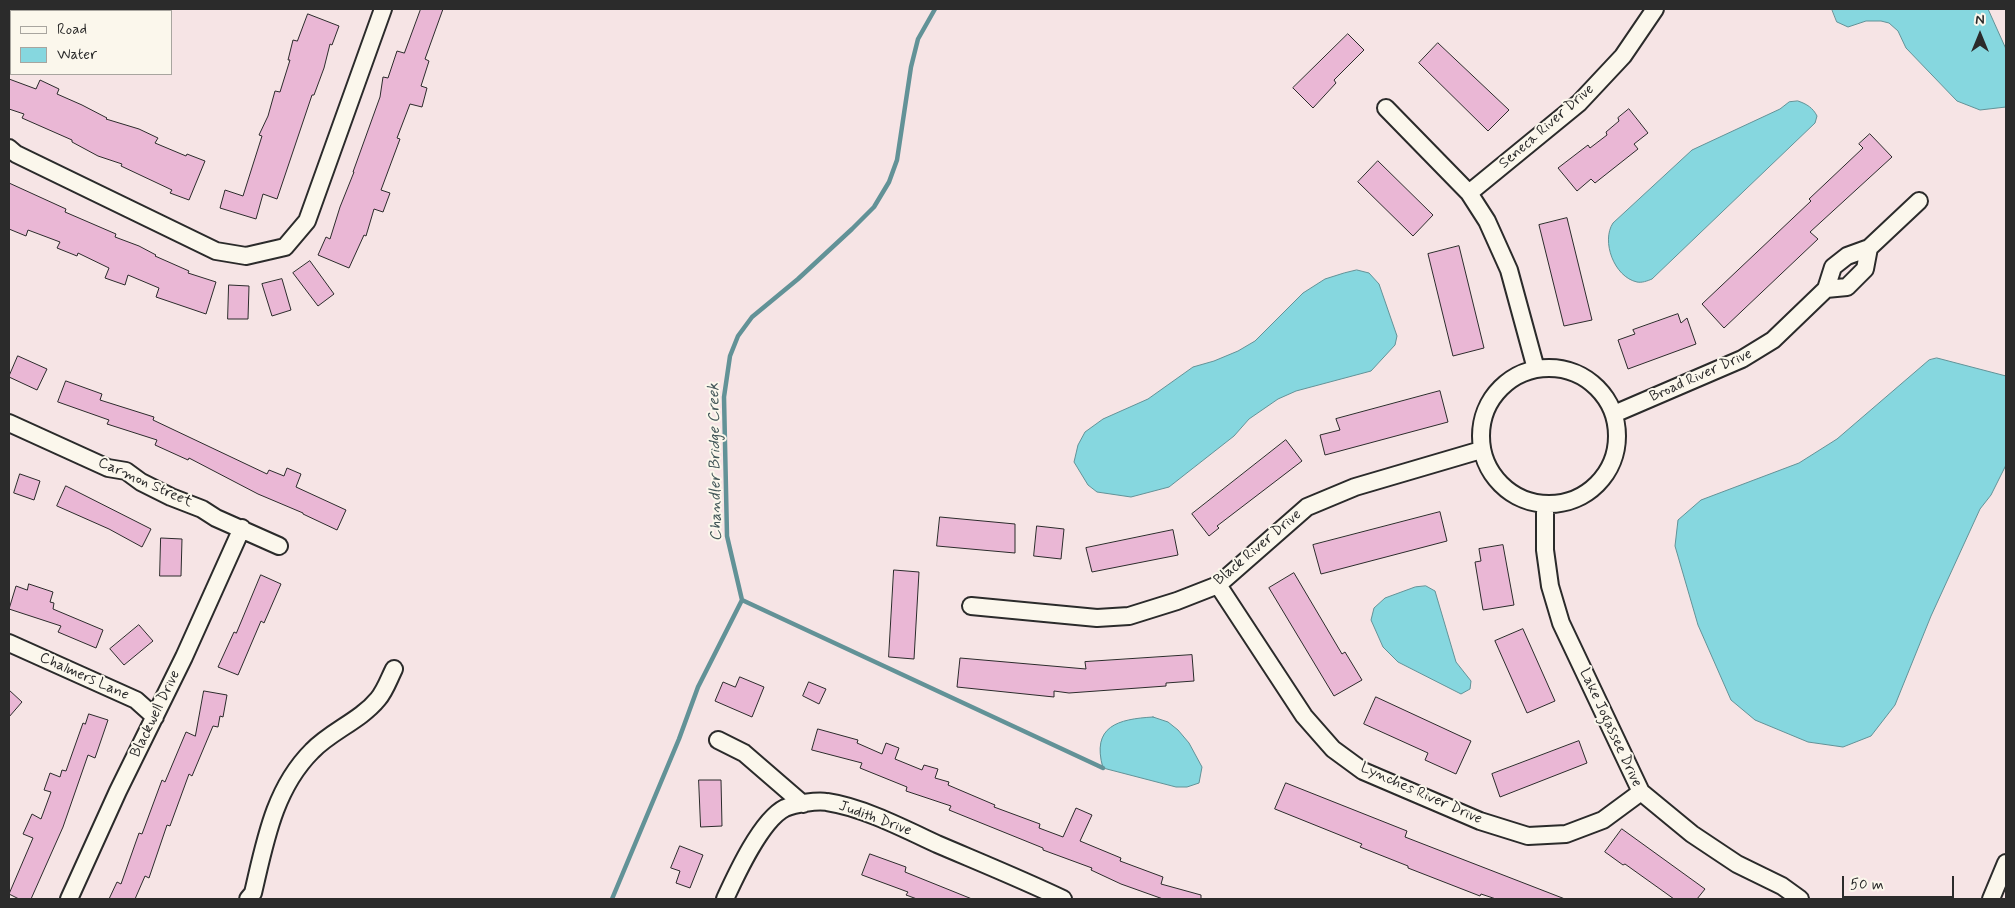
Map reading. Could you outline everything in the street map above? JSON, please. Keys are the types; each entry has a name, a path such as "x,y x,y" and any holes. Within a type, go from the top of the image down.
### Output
{"street":[{"path":"9,148 16,154 216,251 246,256 285,247 307,221 384,9"},
{"name":"Seneca River Drive","path":"1469,193 1580,103 1623,56 1652,10"},
{"path":"1386,108 1469,193 1487,221 1509,270 1536,369"},
{"name":"Broad River Drive","path":"1614,414 1742,359 1758,350 1772,340 1826,289 1833,267 1847,256 1869,248 1919,201"},
{"path":"1826,289 1847,287 1865,269 1869,248"},
{"path":"1560,368 1589,380 1606,397 1614,414 1618,438 1611,466 1597,485 1586,494 1569,503 1545,507 1515,496 1490,472 1482,450 1482,422 1490,400 1504,384 1524,372 1536,369 1560,368"},
{"name":"Carmon Street","path":"9,423 108,468 126,472 171,497 202,509 216,518 279,546"},
{"name":"Black River Drive","path":"970,606 1097,618 1129,616 1177,601 1218,584 1307,507 1355,488 1482,450"},
{"name":"Lake Jogassee Drive","path":"1545,507 1545,550 1550,586 1561,623 1641,792 1692,834 1737,864 1782,886 1800,899"},
{"name":"Blackwell Drive","path":"68,899 242,528"},
{"name":"Lynches River Drive","path":"1218,584 1304,716 1333,749 1363,771 1480,821 1528,836 1566,834 1603,820 1641,792"},
{"name":"Chalmers Lane","path":"9,643 136,700 155,717"},
{"path":"248,899 253,893 270,821 279,797 298,765 314,749 353,721 379,699 394,669"},
{"path":"718,740 744,753 803,804"},
{"name":"Judith Drive","path":"725,899 748,852 765,827 786,808 826,802 856,810 972,858 1063,899"},
{"path":"1991,899 2006,863"}],"water":[{"path":"1832,9 1988,9 2006,49 2006,107 1980,110 1957,101 1906,48 1898,31 1889,23 1866,21 1848,27 1837,22"},
{"path":"1798,101 1814,111 1817,116 1815,123 1652,279 1637,282 1629,279 1622,273 1616,266 1609,248 1608,239 1613,223 1692,150 1780,109 1789,102"},
{"path":"1357,270 1369,273 1379,284 1397,336 1395,345 1371,371 1296,391 1278,399 1249,419 1234,436 1169,487 1131,497 1097,492 1088,485 1074,462 1078,445 1085,432 1103,419 1148,399 1193,367 1238,351 1255,341 1303,293 1325,279"},
{"path":"1937,358 2006,376 2006,465 1991,495 1980,509 1931,616 1895,705 1871,736 1843,747 1808,742 1755,720 1731,700 1698,625 1675,546 1678,520 1701,500 1799,463 1837,439 1929,360"},
{"path":"1426,586 1435,591 1456,662 1471,681 1470,689 1461,694 1398,662 1383,647 1371,620 1374,608 1385,598 1415,587"},
{"path":"1153,717 1168,722 1189,743 1202,767 1199,783 1187,787 1176,787 1103,768 1100,754 1104,734 1119,723"}],"building":[{"path":"421,9 443,9 425,59 429,61 421,86 427,88 422,107 410,104 397,138 400,139 381,190 390,193 383,212 374,209 366,236 364,235 349,268 318,255 326,237 330,239 380,97 383,77 388,78 397,51 404,53"},
{"path":"308,14 339,26 332,45 330,44 324,68 314,95 312,95 277,199 263,194 256,219 220,208 225,190 243,196 262,136 259,135 268,116 275,91 280,92 290,60 288,60 293,40 297,41"},
{"path":"1348,34 1364,50 1334,80 1336,83 1313,108 1293,88"},
{"path":"1438,43 1509,110 1488,131 1419,63"},
{"path":"9,79 36,89 40,80 59,89 57,94 82,105 106,119 139,129 158,138 155,143 186,156 187,154 205,161 189,200 170,193 172,190 121,166 122,164 98,156 72,142 72,140 22,118 24,114 9,109"},
{"path":"1629,109 1648,133 1634,144 1638,149 1595,183 1591,179 1577,191 1558,168 1588,145 1590,148 1607,135 1606,132"},
{"path":"1870,134 1892,157 1810,232 1818,239 1724,328 1702,304 1811,201 1809,199 1863,148 1859,144"},
{"path":"1378,161 1433,215 1413,236 1358,182"},
{"path":"9,183 66,209 65,212 116,234 115,237 139,246 155,256 189,271 188,273 216,282 206,314 156,297 159,288 128,275 125,285 105,278 109,268 78,253 77,256 57,248 60,242 28,230 26,236 9,229"},
{"path":"1567,218 1592,320 1564,326 1539,225"},
{"path":"1459,246 1484,348 1453,356 1428,254"},
{"path":"310,261 334,294 318,306 293,273"},
{"path":"282,279 291,310 272,316 262,284"},
{"path":"229,285 249,286 248,319 228,319"},
{"path":"1678,314 1681,323 1687,318 1696,344 1628,369 1618,340 1635,334 1633,330"},
{"path":"18,356 47,369 37,390 9,377"},
{"path":"66,381 102,394 100,400 154,417 153,420 267,474 269,470 284,476 287,468 301,474 296,487 346,510 337,530 258,494 189,458 188,460 155,445 157,440 107,424 109,420 58,402"},
{"path":"1440,391 1448,422 1325,455 1320,435 1340,430 1336,419"},
{"path":"1286,440 1302,461 1217,526 1219,528 1209,536 1192,514"},
{"path":"20,474 40,481 34,500 14,493"},
{"path":"66,486 151,529 142,547 109,529 57,506"},
{"path":"1440,512 1447,541 1321,574 1313,545"},
{"path":"940,517 1015,524 1015,553 937,546"},
{"path":"1037,526 1064,529 1061,559 1034,556"},
{"path":"1173,530 1178,555 1092,572 1086,548"},
{"path":"161,538 182,539 181,576 160,576"},
{"path":"1503,545 1514,605 1483,610 1475,562 1481,561 1479,549"},
{"path":"894,570 919,572 914,659 889,657"},
{"path":"1294,573 1342,654 1345,652 1362,680 1334,696 1269,588"},
{"path":"261,575 281,584 264,623 261,621 238,675 218,667 234,632 236,633"},
{"path":"29,584 53,592 50,602 54,603 53,609 103,630 96,648 58,632 61,626 9,609 16,586 27,590"},
{"path":"139,625 153,641 124,665 110,649"},
{"path":"1523,629 1555,701 1527,713 1495,641"},
{"path":"1192,655 1194,681 1166,683 1166,686 1069,693 1054,691 1054,697 957,687 960,658 1086,669 1085,662"},
{"path":"740,677 764,687 752,717 715,701 723,682 735,687"},
{"path":"809,682 826,689 819,704 803,696"},
{"path":"9,690 22,702 9,717"},
{"path":"204,691 227,695 223,717 220,716 218,727 213,726 192,776 189,774 170,826 167,825 149,878 145,876 135,899 109,899 117,882 121,884 139,833 142,834 162,780 165,782 186,732 195,736"},
{"path":"1376,697 1471,741 1456,774 1425,760 1428,753 1364,724"},
{"path":"89,714 108,720 95,758 88,755 63,827 31,899 19,899 9,894 33,838 23,834 32,814 41,819 51,792 44,790 50,773 60,777 62,770 66,771 83,723 85,724"},
{"path":"818,729 858,740 857,743 882,754 886,743 899,748 895,759 922,770 924,765 938,769 935,778 949,782 948,785 995,805 994,807 1040,824 1039,828 1063,837 1076,808 1092,815 1080,841 1121,858 1120,861 1163,877 1161,884 1201,895 1201,899 1163,899 1121,884 1091,870 1092,868 1043,850 1043,848 949,810 951,806 906,791 907,787 860,768 862,763 812,750"},
{"path":"1579,741 1587,763 1500,797 1492,774"},
{"path":"699,780 721,780 722,826 701,827"},
{"path":"1286,783 1407,831 1405,837 1565,899 1496,899 1481,894 1480,896 1408,868 1408,866 1360,847 1362,844 1275,809"},
{"path":"1622,829 1705,889 1697,899 1674,899 1605,852"},
{"path":"680,846 703,855 690,888 676,883 680,871 671,868"},
{"path":"870,854 906,867 905,872 972,899 917,899 906,895 908,892 862,875"}],"waterway":[{"name":"Chandler Bridge Creek","path":"612,899 679,739 698,687 742,600 727,536 724,397 730,356 738,336 752,317 798,279 852,229 874,207 889,182 897,160 911,67 918,39 935,9"},
{"path":"742,600 1103,768"}]}
